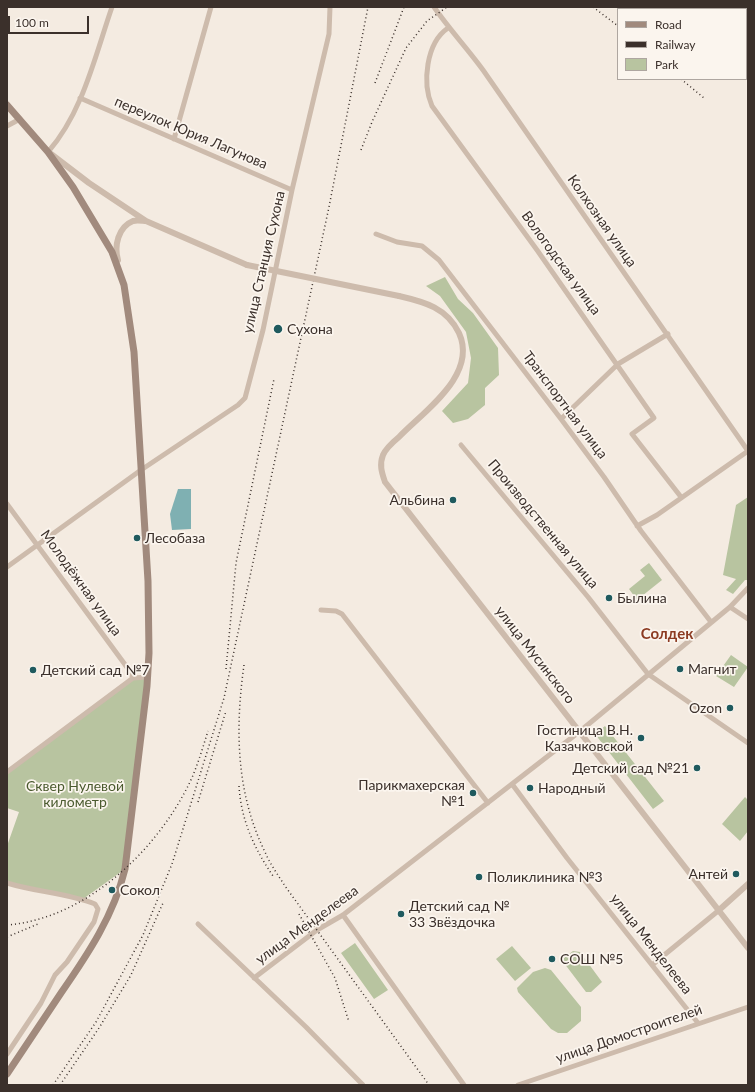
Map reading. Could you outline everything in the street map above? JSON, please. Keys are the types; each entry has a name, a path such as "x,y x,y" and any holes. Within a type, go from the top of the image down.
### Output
{"main road":[{"path":"7,105 48,152 73,187 112,252 124,285 134,352 148,581 148,678 125,869 121,887 108,916 83,960 7,1074"}],"street":[{"path":"48,152 65,129 80,98 112,7"},
{"path":"174,139 211,7"},
{"name":"улица Станция Сухона","path":"7,567 141,470 238,405 245,398 262,330 292,190 329,34 330,7"},
{"name":"Колхозная улица","path":"434,7 448,28 458,36 483,70 748,451"},
{"name":"Вологодская улица","path":"448,28 438,38 427,68 428,95 432,106 618,364 654,418 632,434 681,498"},
{"name":"переулок Юрия Лагунова","path":"80,98 292,190"},
{"path":"7,126 20,119"},
{"name":"улица Мусинского","path":"48,152 89,183 146,221 247,265 426,302 441,310 454,323 461,338 463,355 459,370 451,384 438,400 393,442 383,455 381,464 382,472 391,490 748,948"},
{"path":"124,285 116,254 117,239 124,229 134,221 146,221"},
{"name":"Транспортная улица","path":"376,234 396,242 422,246 440,260 604,477 637,526 711,622"},
{"path":"561,420 618,364 668,334"},
{"name":"Производственная улица","path":"461,445 588,597 648,674 748,743"},
{"path":"637,526 657,515 748,451"},
{"name":"Молодёжная улица","path":"7,504 38,544 129,670 133,678"},
{"name":"улица Менделеева","path":"254,978 317,930 343,915 579,732 730,607 748,588"},
{"path":"730,607 748,619"},
{"path":"321,610 336,611 342,614 488,803"},
{"path":"7,772 133,678 148,678"},
{"name":"улица Менделеева","path":"512,784 567,858 698,1024"},
{"path":"7,883 24,888 83,899 98,906 98,914 94,922 67,962 55,975 41,1003 7,1054"},
{"path":"652,965 748,884"},
{"path":"343,915 464,1085"},
{"path":"198,924 306,1027 363,1085"},
{"name":"улица Домостроителей","path":"518,1085 748,1007"}],"green space":[{"path":"445,277 458,299 473,313 498,348 499,375 485,388 485,405 468,419 453,423 442,411 468,383 471,358 466,332 440,296 426,286"},
{"path":"748,497 748,580 745,580 733,594 726,590 736,579 723,575 736,505"},
{"path":"649,563 662,580 637,600 629,589 645,576 640,570"},
{"path":"731,655 748,667 734,687 716,676"},
{"name":"Сквер Нулевой километр","path":"148,677 125,869 83,899 7,883 7,846 19,812 7,808 7,772 133,678"},
{"path":"605,726 664,801 653,809 595,734"},
{"path":"745,797 748,800 748,831 740,841 722,824"},
{"path":"355,943 388,990 374,999 341,953"},
{"path":"512,946 531,968 515,981 496,959"},
{"path":"573,951 580,952 602,982 591,992 586,992 564,963 564,958"},
{"path":"545,968 551,970 581,1007 581,1021 567,1033 558,1033 551,1029 518,992 517,988 533,972"}],"water":[{"path":"178,489 191,489 191,529 172,530 170,514"}],"railway":[{"path":"53,1085 96,1022 143,935 172,864 224,698 329,207 368,7"},
{"path":"375,83 404,7"},
{"path":"361,150 372,122 406,48 427,21 447,7"},
{"path":"593,7 617,25"},
{"path":"682,80 704,98"},
{"path":"226,669 236,563 274,379"},
{"path":"244,665 239,713 240,760 243,784 255,830 265,852 285,886 429,1085"},
{"path":"198,802 226,711"},
{"path":"7,925 35,920 63,910 89,896 113,879 135,859 173,813 196,768 208,731"},
{"path":"239,786 242,810 254,844 273,876"},
{"path":"60,1085 99,1028 131,975 163,903"},
{"path":"299,914 335,978 349,1022"},
{"path":"7,937 38,924"}],"place":[{"name":"Сухона","path":"278,329"},
{"name":"Альбина","path":"453,500"},
{"name":"Лесобаза","path":"137,538"},
{"name":"Былина","path":"609,598"},
{"name":"Магнит","path":"680,669"},
{"name":"Детский сад №7","path":"33,670"},
{"name":"Ozon","path":"730,708"},
{"name":"Гостиница В.Н. Казачковской","path":"641,738"},
{"name":"Детский сад №21","path":"697,768"},
{"name":"Народный","path":"530,788"},
{"name":"Парикмахерская №1","path":"473,793"},
{"name":"Антей","path":"736,874"},
{"name":"Поликлиника №3","path":"479,877"},
{"name":"Сокол","path":"112,890"},
{"name":"Детский сад № 33 Звёздочка","path":"401,914"},
{"name":"СОШ №5","path":"552,959"}],"district":[{"name":"Солдек","path":"667,634"}]}
